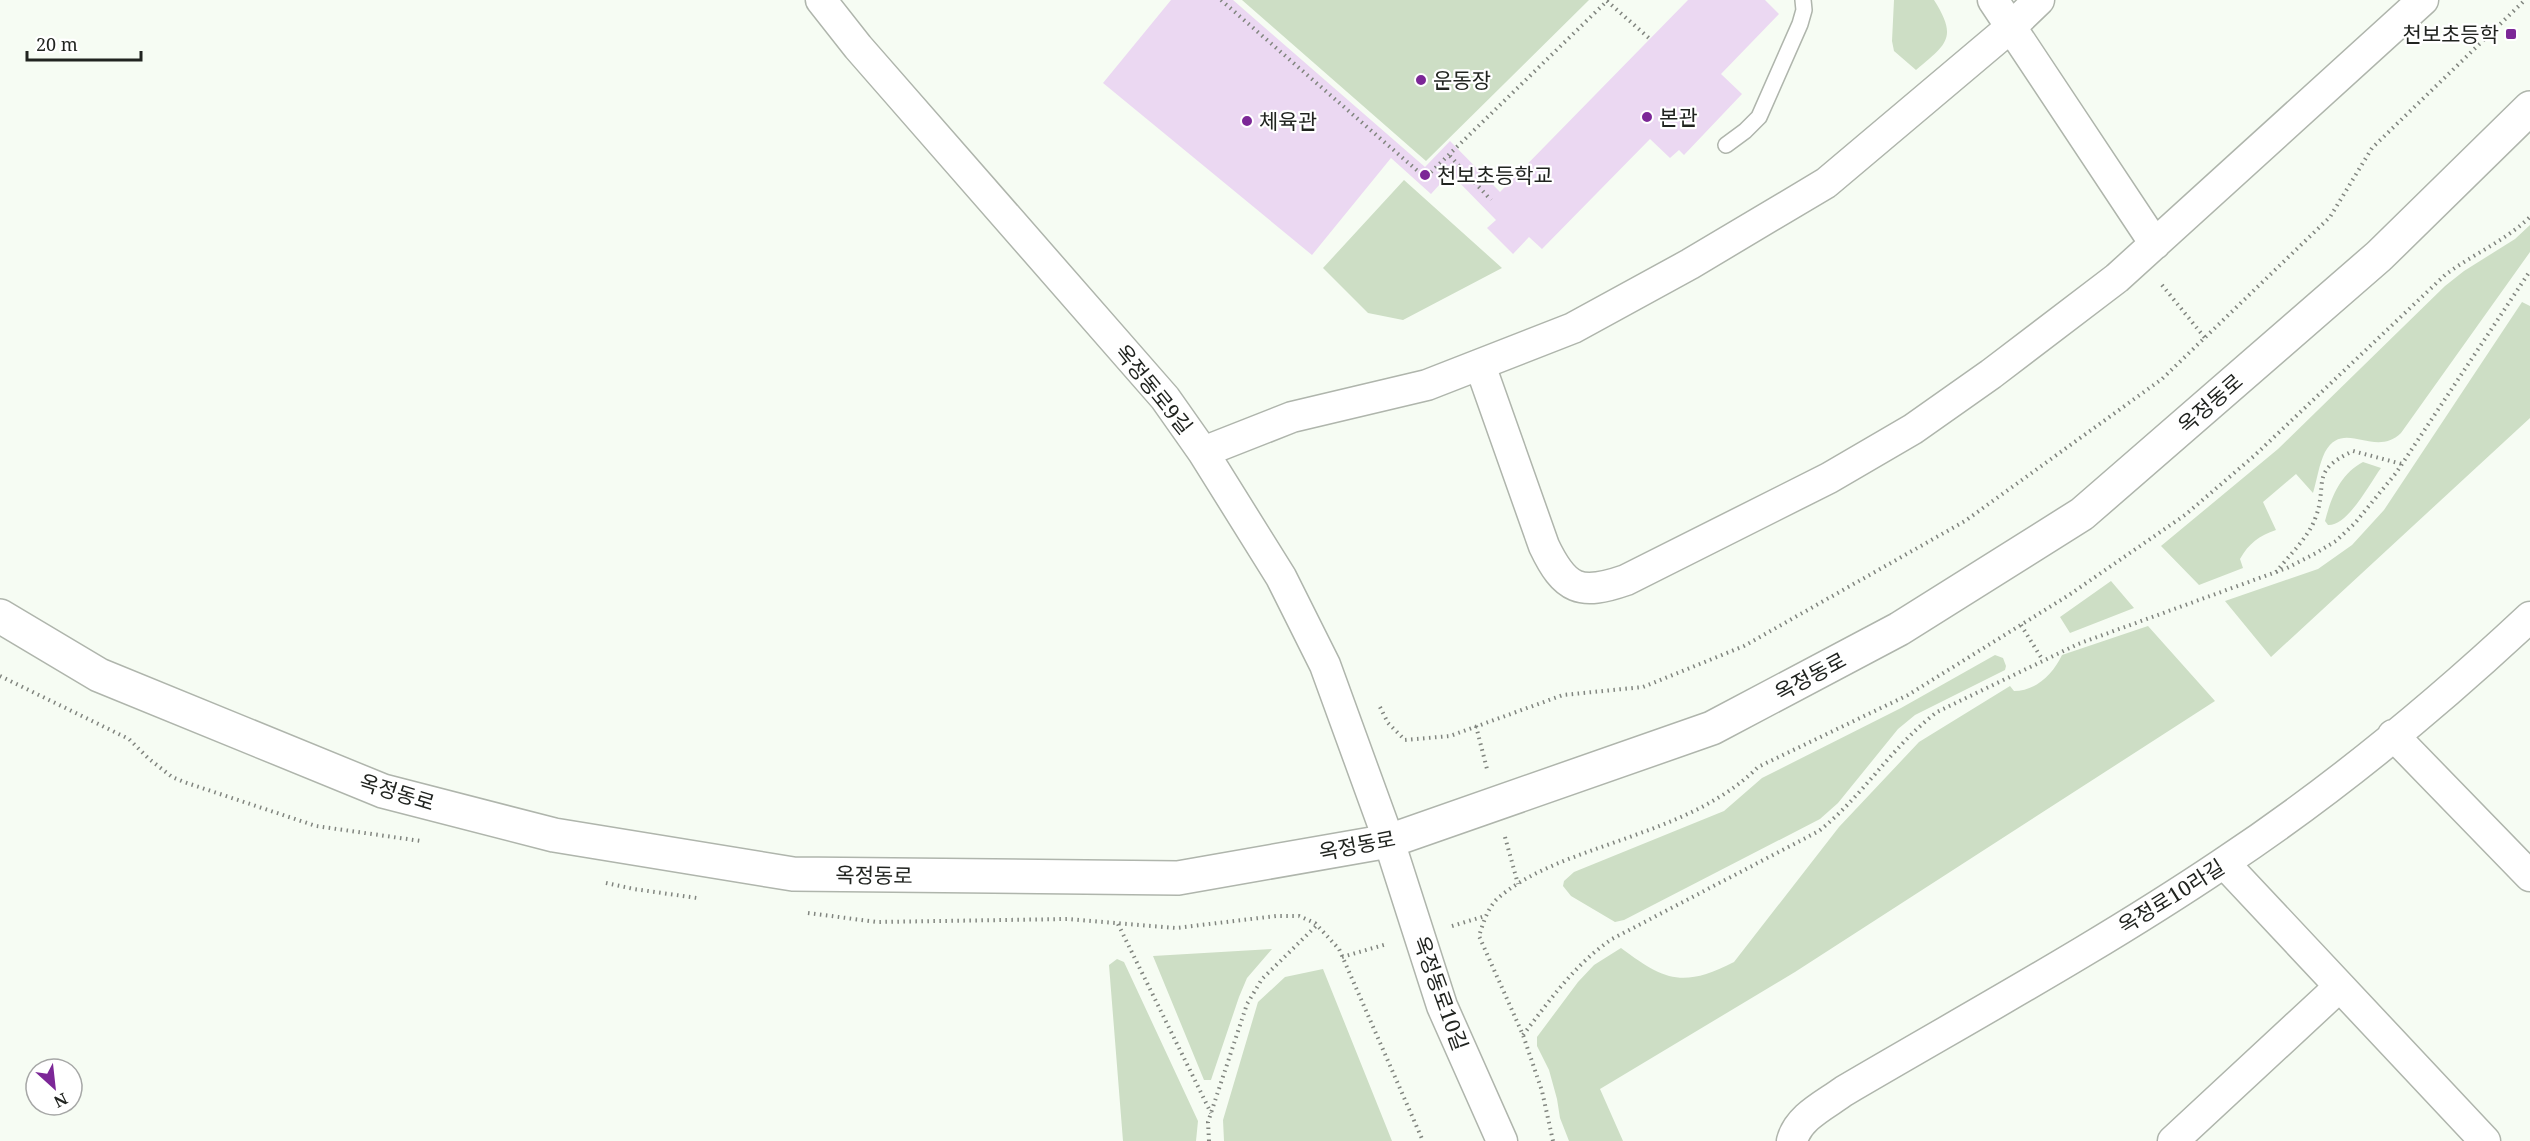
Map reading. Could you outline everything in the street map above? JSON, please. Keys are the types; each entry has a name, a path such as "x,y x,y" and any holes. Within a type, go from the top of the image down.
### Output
{"street":[{"name":"옥정동로9길","path":"821,0 858,47 1165,398 1203,452 1281,577 1325,665 1389,841"},
{"path":"1993,0 2155,244"},
{"path":"1203,452 1292,417 1428,385 1573,328 1690,264 1826,183 2011,27 2039,0"},
{"path":"1480,365 1551,561 1567,582 1593,589 1626,580 1829,478 1913,429 1991,374 2117,278 2423,0"},
{"name":"옥정동로","path":"0,616 99,675 383,791 554,835 781,872 1178,878 1389,841 1712,728 1899,629 2082,514 2379,256 2530,108"},
{"name":"옥정로10라길","path":"1792,1141 1795,1131 1806,1117 1844,1091 2165,901 2224,863 2317,796 2393,735 2482,662 2530,617"},
{"path":"2393,735 2530,876"},
{"name":"옥정동로10길","path":"1389,841 1442,1006 1502,1141"},
{"path":"2224,863 2485,1141"},
{"path":"2173,1141 2339,987"}],"lane":[{"path":"1726,145 1759,117 1800,24 1804,10 1803,0"}],"path":[{"path":"1221,0 1420,173 1428,176 1608,0 1650,39"},
{"path":"1450,156 1491,201"},
{"path":"1553,1141 1542,1091 1523,1035 1479,936 1486,916 1496,900 1522,880 1556,863 1694,811 1740,785 1758,767 1908,695 2079,589 2185,515 2254,456 2445,275 2459,264 2505,239 2530,217"},
{"path":"1523,1035 1561,986 1592,953 1612,939 1819,831 1839,815 1918,726 1937,712 2042,659 2277,572 2336,541 2375,501 2402,464 2530,271"},
{"path":"2156,277 2205,338"},
{"path":"2277,572 2315,519 2323,477 2329,466 2353,451 2402,464"},
{"path":"2021,625 2042,659"},
{"path":"1118,924 1211,1114"},
{"path":"1209,1141 1208,1122 1247,1004 1262,979 1317,925"},
{"path":"1347,967 1423,1141"}],"green space":[{"name":"운동장","path":"1242,0 1589,0 1426,161"},
{"path":"1894,0 1934,0 1946,23 1946,40 1916,70 1894,51 1892,41"},
{"path":"1404,180 1502,268 1403,320 1368,313 1323,268"},
{"path":"2530,225 2530,252 2401,433 2391,440 2380,442 2341,438 2333,442 2323,457 2313,493 2296,474 2263,502 2276,530 2251,544 2240,559 2243,568 2199,585 2161,546 2278,449 2445,286 2464,271 2515,239"},
{"path":"2522,302 2530,306 2530,418 2271,657 2225,601 2318,569 2352,545 2384,510"},
{"path":"2363,462 2381,468 2351,511 2343,519 2328,525 2325,521 2338,487 2348,473"},
{"path":"2111,581 2134,608 2070,633 2060,617"},
{"path":"2148,626 2215,701 1795,972 1600,1089 1623,1141 1569,1141 1560,1118 1549,1070 1537,1046 1537,1037 1578,982 1594,965 1621,948 1650,968 1675,977 1687,978 1701,975 1734,962 1839,827 1919,742 2010,686 2014,691 2036,685 2049,675 2062,655"},
{"path":"1995,655 2003,658 2005,670 1915,715 1898,729 1838,803 1820,819 1624,920 1615,922 1571,896 1563,886 1564,881 1574,872 1724,811 1762,778 1901,708"},
{"path":"1272,949 1247,978 1211,1080 1204,1080 1153,956"},
{"path":"1117,959 1124,962 1198,1121 1196,1141 1123,1141 1109,965"},
{"path":"1323,969 1392,1141 1224,1141 1223,1120 1258,1002 1285,977"}],"building":[{"path":"1171,0 1233,0 1425,167 1450,141 1500,192 1688,0 1765,0 1779,14 1721,74 1742,94 1684,155 1679,150 1670,158 1650,139 1542,249 1529,237 1513,254 1487,228 1496,220 1450,173 1431,194 1391,158 1312,255 1103,83"}],"place":[{"name":"천보초등학","path":"2511,34"},
{"name":"운동장","path":"1421,80"},
{"name":"본관","path":"1647,117"},
{"name":"체육관","path":"1247,121"},
{"name":"천보초등학교","path":"1425,175"}]}
